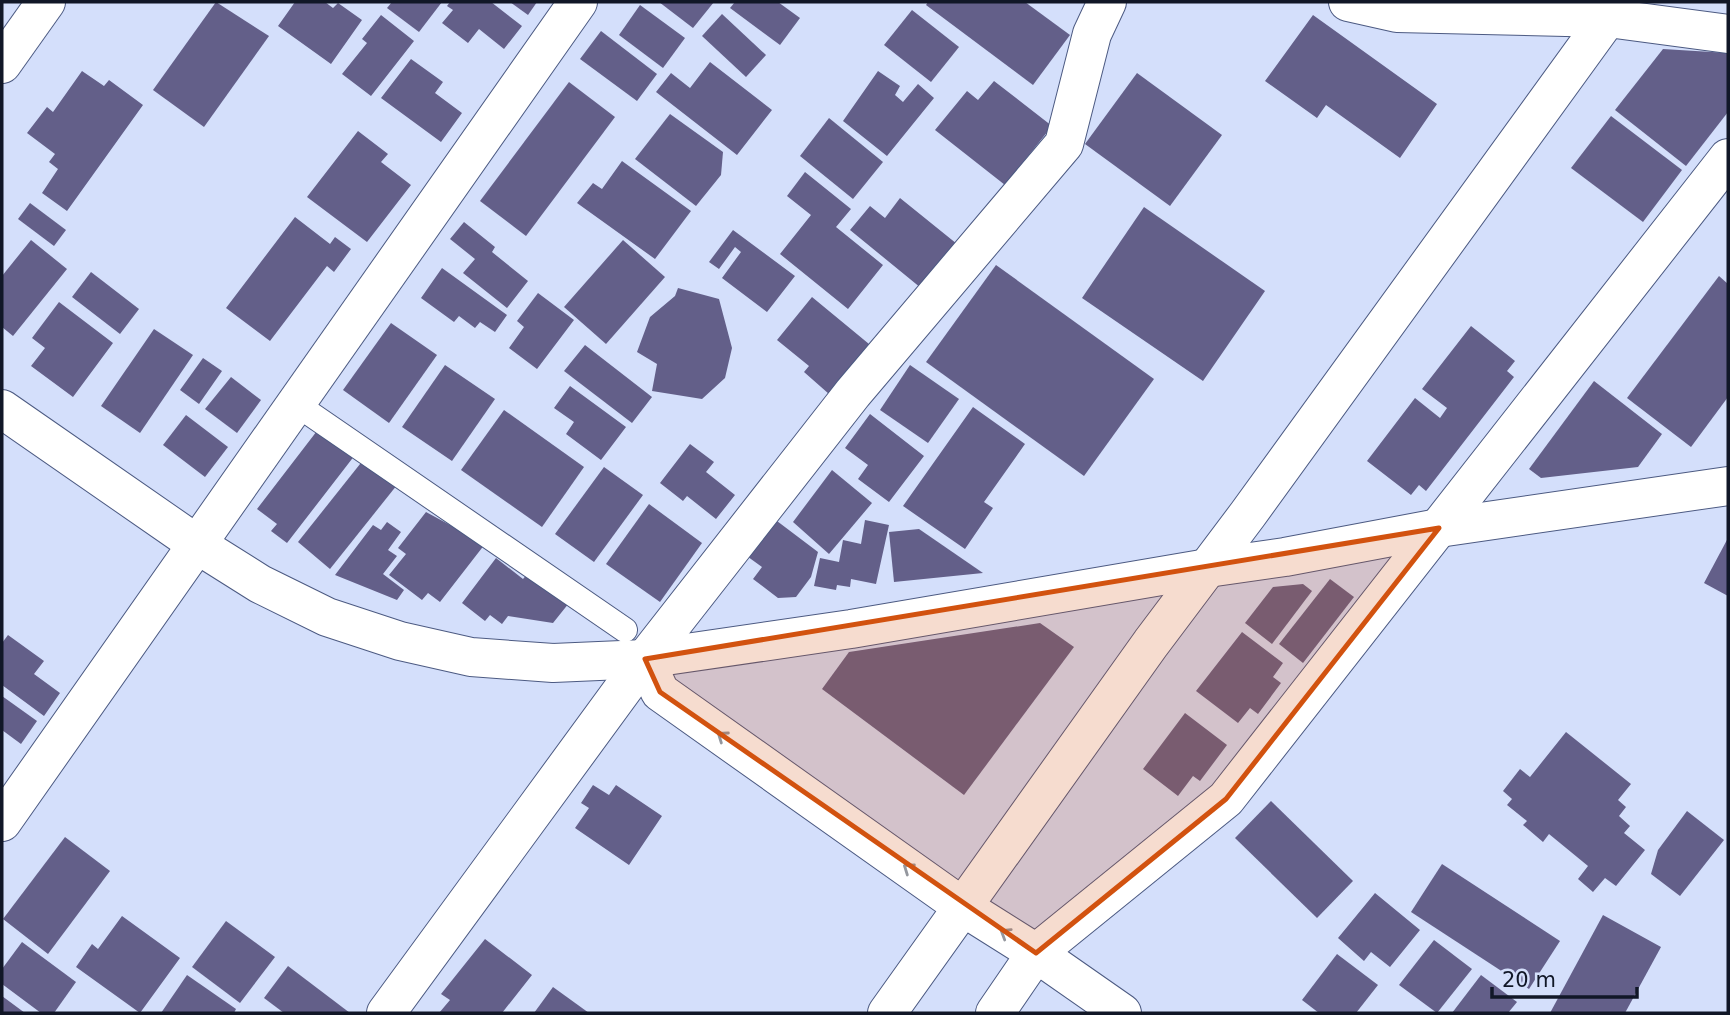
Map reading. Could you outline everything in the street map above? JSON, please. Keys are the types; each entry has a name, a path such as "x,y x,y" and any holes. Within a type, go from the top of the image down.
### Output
{"street":[{"path":"2,64 46,2"},
{"path":"2,822 578,2"},
{"path":"386,1013 635,645 1064,144 1092,34 1107,2"},
{"path":"1348,2 1397,13 1614,10 1728,34"},
{"path":"887,1013 1151,643 1614,10"},
{"path":"995,1013 1037,953 1226,799 1728,158"},
{"path":"2,409 198,545 260,584 327,617 400,641 471,657 552,663 635,645 865,627 1286,557 1439,528 1728,486"},
{"path":"635,645 660,692 963,907 1037,953 1122,1013"}],"lane":[{"path":"296,404 635,645"}],"highlighted area":[{"path":"1439,528 1226,799 1036,953 660,692 645,659"}],"building":[{"path":"216,2 269,36 204,127 153,90"},
{"path":"295,2 325,2 333,8 338,3 362,20 331,64 278,26"},
{"path":"392,2 442,2 419,32 387,8"},
{"path":"450,2 491,2 522,26 504,49 479,29 468,43 442,23 453,10 447,6"},
{"path":"510,2 537,2 528,15"},
{"path":"659,2 714,2 693,28"},
{"path":"735,2 778,2 800,18 780,45 730,8"},
{"path":"928,2 1025,2 1070,35 1033,85 926,5"},
{"path":"640,5 685,38 663,68 619,35"},
{"path":"912,10 959,47 931,82 884,45"},
{"path":"722,14 766,55 746,77 702,36"},
{"path":"381,15 414,41 371,96 342,74 367,43 362,39"},
{"path":"1313,15 1437,104 1400,158 1326,105 1317,118 1265,81"},
{"path":"601,31 657,74 637,101 580,59"},
{"path":"1663,49 1728,53 1728,112 1686,166 1615,110"},
{"path":"411,59 443,82 435,93 462,113 441,142 381,98"},
{"path":"710,62 772,110 737,155 656,92 671,73 690,88"},
{"path":"82,71 104,86 109,80 143,105 67,211 42,193 58,169 49,162 55,154 27,133 47,107 53,112"},
{"path":"878,71 900,86 895,95 903,102 918,84 934,98 887,156 843,121"},
{"path":"1137,73 1222,135 1170,206 1085,144"},
{"path":"994,81 1052,126 1005,185 935,130 967,91 978,100"},
{"path":"569,82 615,117 526,236 480,201"},
{"path":"670,114 723,152 721,175 696,206 635,159"},
{"path":"1611,116 1682,170 1643,222 1571,168"},
{"path":"829,118 883,162 853,199 800,156"},
{"path":"358,131 388,154 381,162 411,185 367,242 307,197"},
{"path":"622,161 691,211 655,259 577,203 593,183 602,189"},
{"path":"805,172 851,209 836,227 883,265 848,309 780,254 811,215 787,196"},
{"path":"900,198 957,244 921,288 850,230 870,206 885,218"},
{"path":"30,203 66,230 54,246 18,219"},
{"path":"1144,207 1265,291 1203,381 1082,298"},
{"path":"295,217 330,244 335,237 351,249 334,272 327,266 270,341 226,308"},
{"path":"464,222 495,247 492,252 528,281 507,308 463,273 475,259 450,239"},
{"path":"733,230 795,276 767,312 722,278 741,252 735,247 719,269 709,262"},
{"path":"31,240 67,269 13,336 2,327 2,276"},
{"path":"623,240 665,277 606,344 564,307"},
{"path":"996,265 1154,379 1084,476 926,362"},
{"path":"442,268 507,315 495,332 480,322 475,328 459,316 454,322 421,298"},
{"path":"91,272 139,309 120,334 72,297"},
{"path":"1719,276 1728,284 1728,397 1691,447 1627,398"},
{"path":"678,288 719,299 732,348 725,378 702,399 652,391 657,364 637,352 650,317 675,296"},
{"path":"538,293 574,320 537,369 509,348 524,327 517,321"},
{"path":"812,297 869,344 829,394 804,372 809,366 777,340"},
{"path":"59,302 113,343 73,397 31,366 45,348 32,338"},
{"path":"391,323 437,355 389,423 343,390"},
{"path":"1471,326 1515,361 1507,371 1514,377 1426,491 1419,485 1411,495 1367,461 1415,398 1440,418 1447,408 1422,389"},
{"path":"154,329 193,355 140,433 101,406"},
{"path":"585,345 652,397 632,423 564,371"},
{"path":"203,358 222,371 199,404 180,390"},
{"path":"445,365 495,399 452,461 402,427"},
{"path":"910,365 959,399 928,443 880,410"},
{"path":"231,377 261,400 237,433 205,409"},
{"path":"1594,381 1662,434 1638,467 1541,478 1529,469"},
{"path":"570,386 626,427 601,460 566,434 574,422 554,408"},
{"path":"973,407 1025,444 984,502 993,508 965,549 903,506"},
{"path":"504,410 584,467 542,527 461,470"},
{"path":"870,414 924,456 889,502 858,479 868,465 845,448"},
{"path":"186,415 228,447 205,477 163,445"},
{"path":"320,427 355,455 287,543 271,531 277,524 257,509"},
{"path":"690,444 714,462 706,472 735,495 716,519 687,496 683,501 660,483"},
{"path":"364,459 397,485 330,569 298,542"},
{"path":"604,467 643,495 594,562 555,534"},
{"path":"832,470 872,503 829,554 793,522"},
{"path":"649,504 702,543 660,602 606,564"},
{"path":"426,512 485,544 440,602 428,593 422,600 389,575 406,554 398,548"},
{"path":"773,518 818,552 811,577 796,597 778,598 753,579 762,567 744,554"},
{"path":"865,520 889,525 876,584 851,579 850,587 837,585 836,590 814,586 820,558 839,562 843,540 861,544"},
{"path":"387,522 401,532 388,550 397,556 383,574 404,590 397,600 335,575 373,525 381,530"},
{"path":"919,529 983,573 894,582 889,532"},
{"path":"1728,538 1728,596 1704,583"},
{"path":"496,558 523,579 529,572 569,603 553,623 508,616 502,624 490,615 485,621 462,603"},
{"path":"1330,579 1354,597 1303,663 1279,644"},
{"path":"1303,584 1312,591 1272,644 1245,623 1273,587"},
{"path":"1040,623 1074,647 964,795 822,689 849,652"},
{"path":"1242,632 1283,663 1273,677 1281,683 1258,714 1250,708 1238,723 1196,691"},
{"path":"8,635 44,661 34,674 60,693 44,716 2,685 2,643"},
{"path":"2,696 37,721 21,744 2,730"},
{"path":"1185,713 1227,745 1200,781 1193,776 1178,796 1143,769"},
{"path":"1566,732 1631,784 1618,800 1626,807 1619,816 1630,826 1624,833 1645,850 1616,886 1605,878 1593,892 1578,879 1588,866 1549,834 1543,842 1523,825 1527,821 1507,805 1512,799 1503,791 1520,769 1530,777"},
{"path":"593,785 609,795 616,785 662,816 629,865 575,828 589,808 581,803"},
{"path":"1271,801 1353,881 1317,918 1235,838"},
{"path":"1687,811 1724,840 1680,896 1651,874 1658,850"},
{"path":"65,837 110,871 48,954 3,919"},
{"path":"1442,864 1560,941 1529,989 1411,912"},
{"path":"1375,893 1420,930 1390,967 1371,952 1364,961 1338,938"},
{"path":"1603,915 1661,947 1625,1013 1550,1013"},
{"path":"122,916 180,958 140,1013 76,967 92,944 98,949"},
{"path":"226,921 275,957 240,1003 192,967"},
{"path":"485,939 532,975 502,1013 439,1013 450,1000 441,994"},
{"path":"1434,940 1472,969 1437,1013 1399,985"},
{"path":"22,942 76,982 54,1013 41,1013 2,984 2,969"},
{"path":"1337,954 1378,985 1356,1013 1319,1013 1302,1000"},
{"path":"288,966 350,1013 284,1013 264,998"},
{"path":"187,975 236,1009 234,1013 161,1013"},
{"path":"1481,975 1517,1002 1508,1013 1452,1013"},
{"path":"553,987 589,1013 534,1013"},
{"path":"2,996 25,1013 2,1013"}]}
